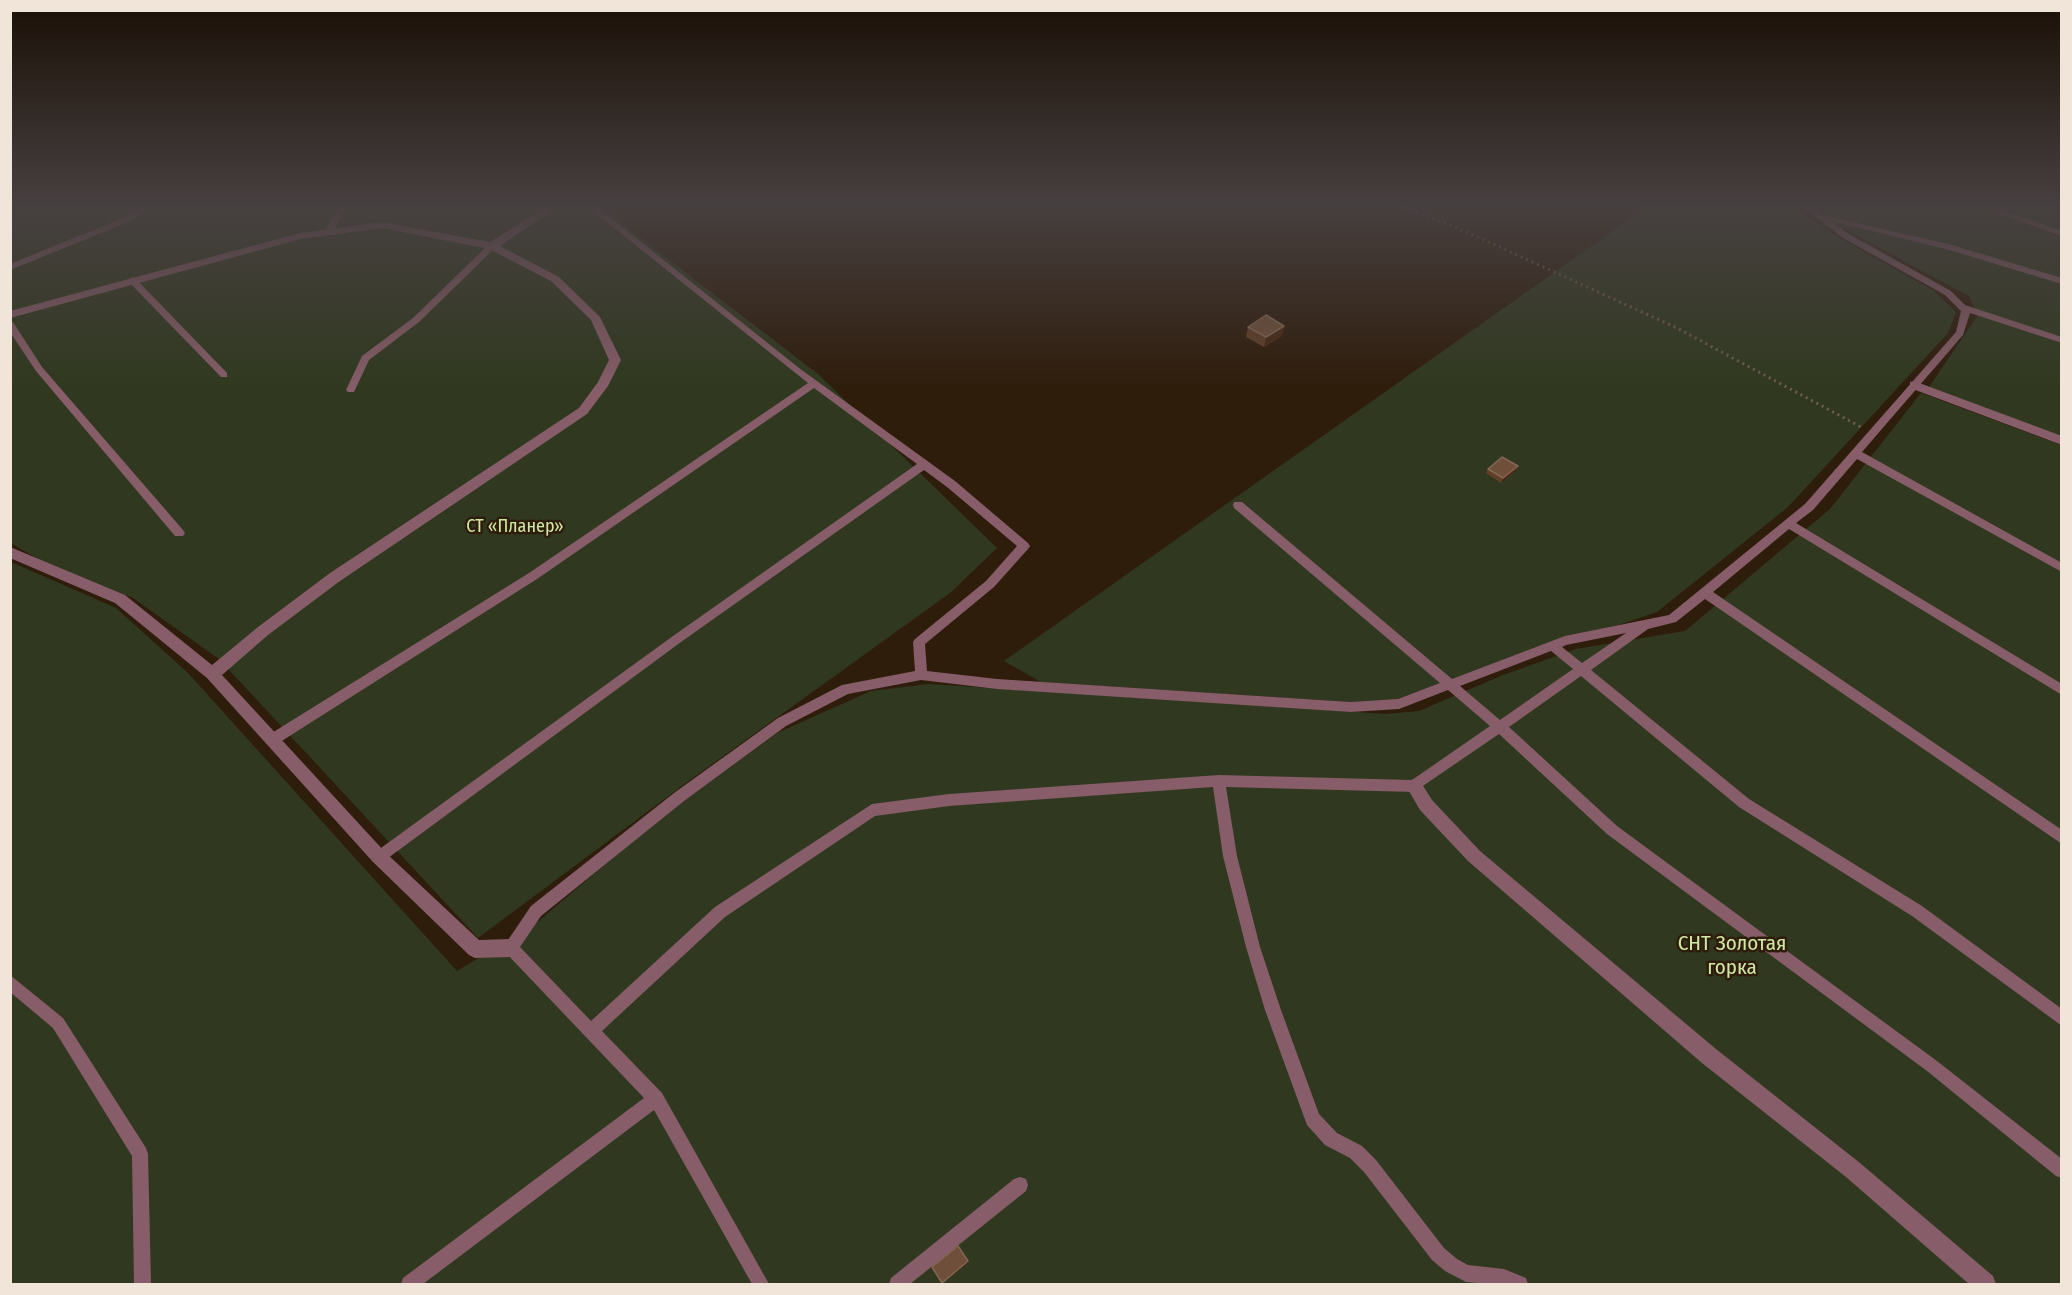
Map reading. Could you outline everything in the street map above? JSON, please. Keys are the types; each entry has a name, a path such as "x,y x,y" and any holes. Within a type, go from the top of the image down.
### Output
{"street":[{"path":"10,315 180,267"},
{"path":"212,674 263,631 335,577 583,411 604,383 615,360 596,319 555,279 533,267"},
{"path":"1914,385 2061,441"},
{"path":"10,552 120,599 212,674 379,857 475,949 511,948"},
{"path":"1414,786 1426,805 1474,856 1709,1056 1853,1170 1985,1284"}],"lane":[{"path":"351,390 365,358 416,320 470,267"},
{"path":"668,267 814,383 925,464 1024,546 990,584 919,642 921,675"},
{"path":"761,1284 656,1099 511,948 536,911 679,797 782,722 846,689 921,675 997,684 1351,707 1399,704 1552,646 1672,619 1809,507 1960,333 1966,311 1948,293 1902,267"},
{"path":"2016,267 2061,281"},
{"path":"132,280 224,375"},
{"path":"1962,307 2061,339"},
{"path":"10,324 39,369 179,533"},
{"path":"272,740 533,576 814,383"},
{"path":"1855,453 2061,568"},
{"path":"379,857 677,639 925,464"},
{"path":"1238,505 1500,727 1612,830 1932,1066 2061,1170"},
{"path":"1788,524 2061,690"},
{"path":"1704,592 2061,838"},
{"path":"592,1030 720,912 872,810 949,800 1219,781 1414,786 1648,624"},
{"path":"1552,646 1744,803 1917,911 2061,1019"},
{"path":"1219,781 1230,856 1253,947 1273,1010 1313,1119 1332,1138 1356,1152 1370,1166 1438,1254 1451,1265 1466,1273 1504,1278 1520,1284"},
{"path":"10,982 58,1023 140,1154 143,1284"},
{"path":"409,1284 656,1099"},
{"path":"897,1284 1020,1185"}],"path":[{"path":"1544,267 1677,328 1872,433"}],"green space":[{"name":"СТ «Планер»","path":"10,267 679,267 818,374 997,548 950,593 686,783 478,938 219,659 133,598 48,565 11,543"},
{"path":"1561,267 1892,267 1933,290 1956,312 1948,333 1788,507 1657,612 1382,704 1041,682 1004,661"},
{"path":"1916,267 2061,267 2061,436 1929,387 1978,315 1969,296"},
{"name":"СНТ Золотая горка","path":"1921,393 2061,445 2061,1284 11,1284 11,562 116,608 188,673 457,971 534,925 656,821 777,733 871,691 929,684 1386,714 1419,711 1503,675 1576,649 1685,631 1830,509"}],"building":[{"path":"1266,315 1284,326 1266,337 1248,327"},
{"path":"1502,457 1518,466 1503,478 1488,469"},
{"path":"958,1246 968,1261 942,1283 932,1267"}]}
